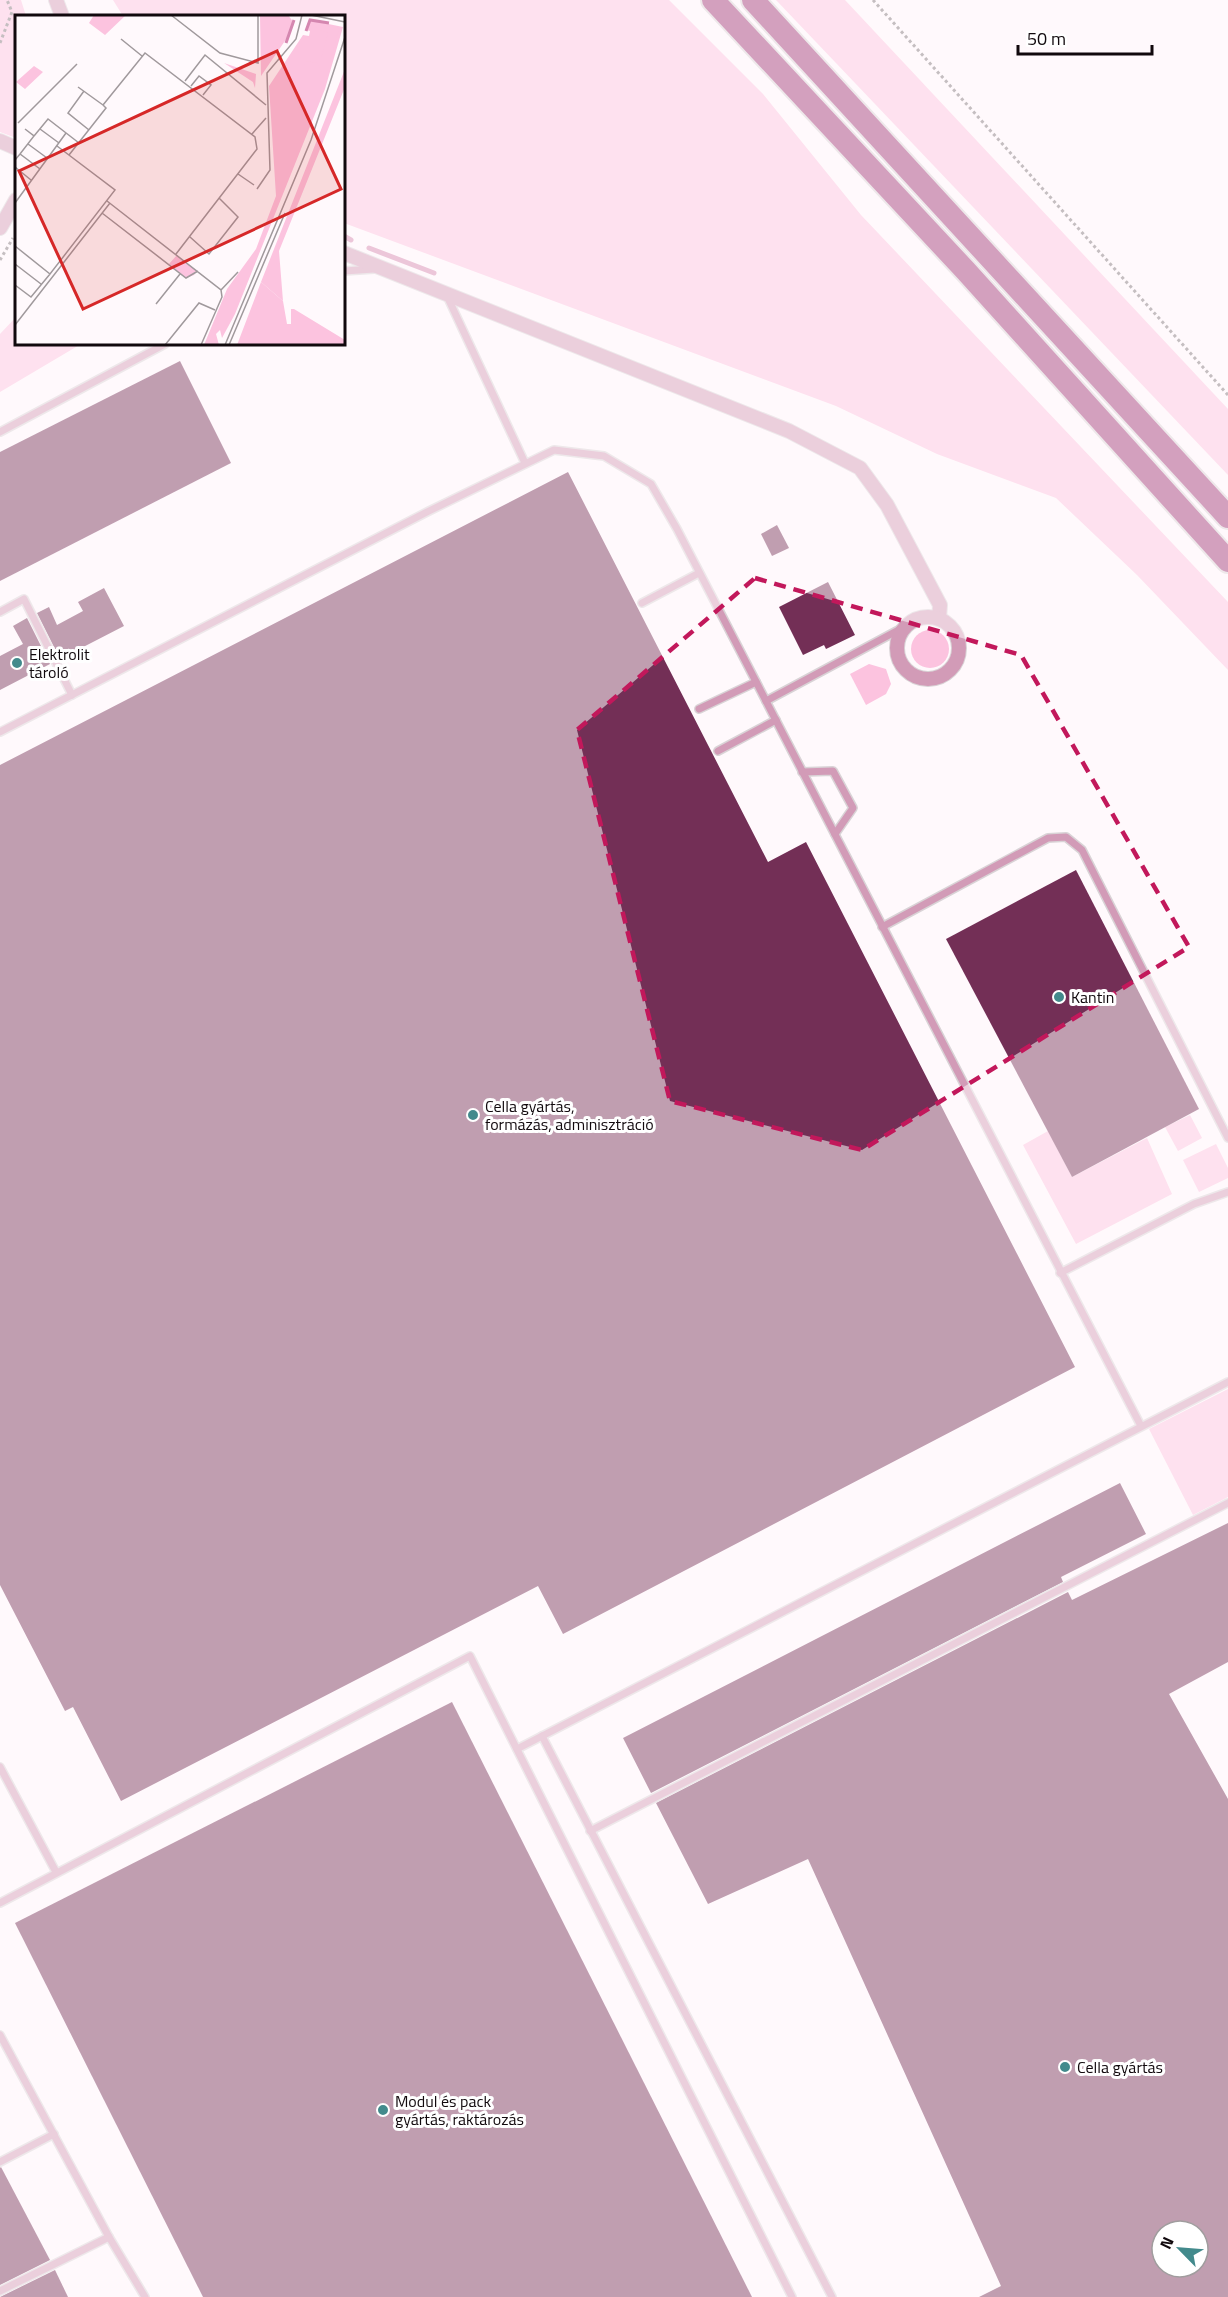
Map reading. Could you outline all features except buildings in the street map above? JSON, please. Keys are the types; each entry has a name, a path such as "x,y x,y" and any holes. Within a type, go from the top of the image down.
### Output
{"highway":[{"path":"713,0 958,262 1228,561"},
{"path":"753,0 1228,517"}],"street":[{"path":"56,0 62,15"},
{"path":"0,141 15,148"},
{"path":"0,228 15,202"},
{"path":"345,253 789,430 860,468 887,505 939,605 939,618"},
{"path":"922,617 939,618 953,629 960,646 954,666 938,678 917,678 902,664 897,644 906,626 922,617"}],"lane":[{"path":"345,271 384,269"},
{"path":"446,293 525,463"},
{"path":"0,432 163,345"},
{"path":"0,732 554,450 604,456 651,484 776,720 1141,1426"},
{"path":"642,603 699,573"},
{"path":"0,612 24,599 72,695"},
{"path":"766,701 906,626"},
{"path":"699,710 756,682"},
{"path":"718,751 776,720"},
{"path":"802,772 833,771 853,808 835,834"},
{"path":"882,927 1048,838 1066,837 1082,850 1228,1138"},
{"path":"1060,1273 1194,1204 1228,1192"},
{"path":"517,1749 1228,1382"},
{"path":"590,1830 1228,1503"},
{"path":"0,1903 470,1656 792,2297"},
{"path":"542,1736 832,2297"},
{"path":"0,1767 56,1872"},
{"path":"0,2035 2,2043 109,2237 145,2297"},
{"path":"0,2162 54,2134"},
{"path":"0,2291 109,2237"}],"path":[{"path":"0,43 12,12 7,0"},
{"path":"873,0 1228,395"},
{"path":"0,260 15,231"}],"highlighted area":[{"path":"755,578 1021,655 1189,947 862,1150 670,1101 577,730"}],"shaded area":[{"path":"0,0 21,0 26,15 15,15 15,138 0,132"},
{"path":"113,0 669,0 763,94 861,215 1228,602 1228,670 1137,575 1056,498 937,454 836,406 345,223 345,15 122,15"},
{"path":"776,0 845,0 1228,409 1228,475"},
{"path":"15,318 15,345 79,345 0,392 0,334"},
{"path":"930,630 944,635 949,649 944,663 930,668 916,663 911,649 916,635"},
{"path":"869,664 886,669 891,684 886,694 866,705 850,674"},
{"path":"1190,1115 1202,1138 1178,1151 1165,1127"},
{"path":"1048,1131 1072,1177 1147,1138 1172,1194 1076,1244 1023,1145"},
{"path":"1216,1144 1228,1168 1228,1178 1199,1192 1183,1160"},
{"path":"1228,1389 1228,1497 1193,1515 1149,1429"}],"waterway":[{"path":"345,237 351,240"},
{"path":"369,248 434,273"}],"place":[{"name":"Elektrolit tároló","path":"17,663"},
{"name":"Kantin","path":"1059,997"},
{"name":"Cella gyártás, formázás, adminisztráció","path":"473,1115"},
{"name":"Cella gyártás","path":"1065,2067"},
{"name":"Modul és pack gyártás, raktározás","path":"383,2110"}]}
